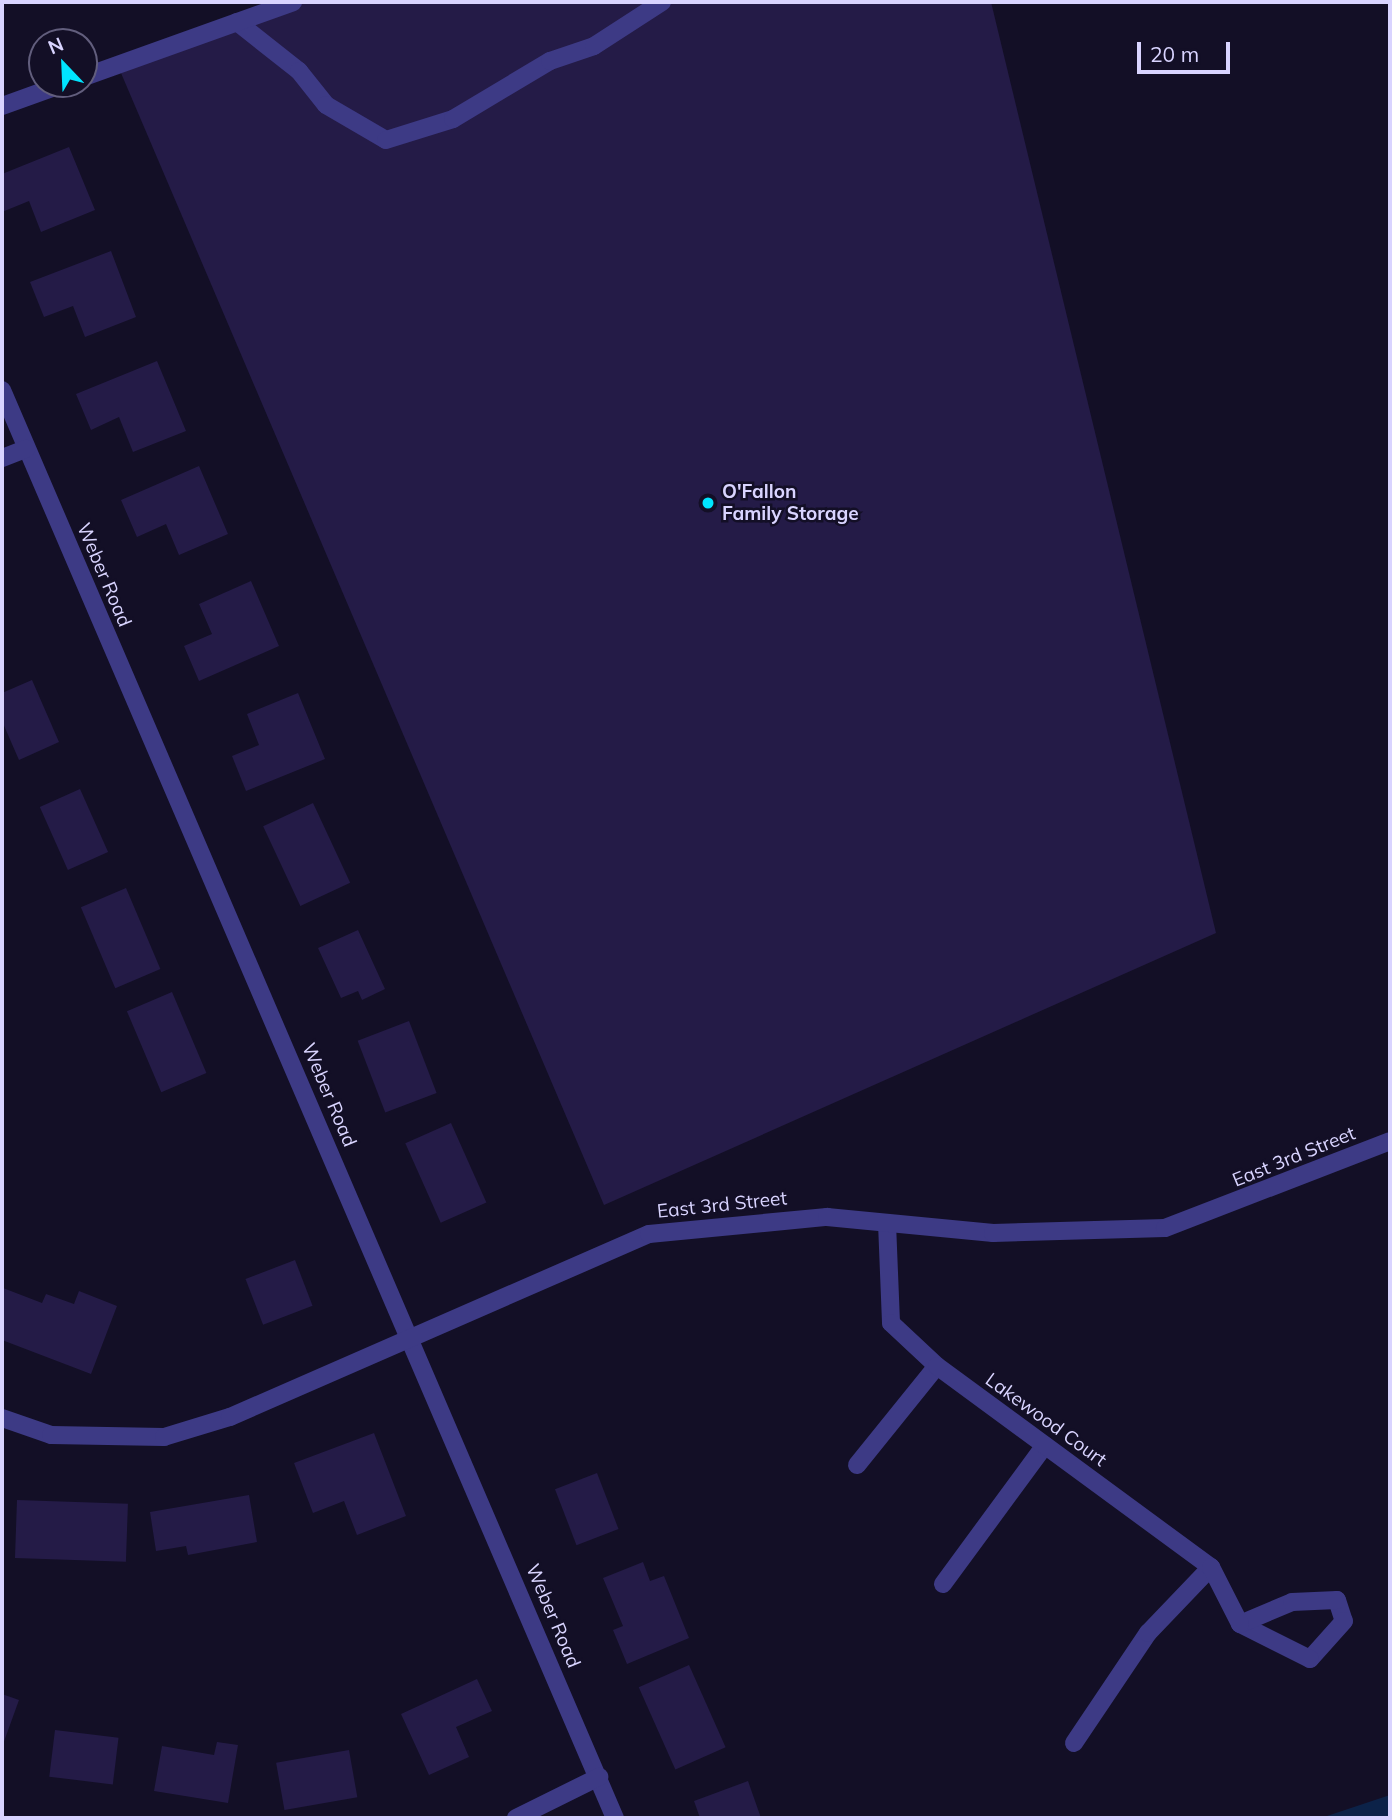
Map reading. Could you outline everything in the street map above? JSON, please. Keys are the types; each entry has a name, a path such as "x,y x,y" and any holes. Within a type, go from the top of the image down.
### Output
{"street":[{"path":"98,72 293,2"},
{"path":"237,22 299,71 326,105 386,140 453,119 550,61 594,46 662,2"},
{"path":"2,106 28,97"},
{"name":"Weber Road","path":"2,390 615,1818"},
{"path":"2,458 26,449"},
{"name":"East 3rd Street","path":"2,1418 51,1435 164,1437 230,1417 412,1340 649,1234 766,1218 887,1223 993,1233 1165,1228 1390,1140"},
{"name":"Lakewood Court","path":"887,1223 891,1324 937,1366 1211,1567 1240,1624"},
{"path":"857,1465 937,1366"},
{"path":"943,1584 1045,1446"},
{"path":"1074,1743 1147,1633 1211,1567"},
{"path":"1337,1600 1344,1611 1336,1632 1310,1659 1240,1624 1292,1602 1337,1600"},
{"path":"516,1818 598,1777"}],"water":[{"path":"1390,1795 1390,1818 1321,1818"}],"building":[{"name":"O'Fallon Family Storage","path":"294,2 991,2 1216,933 604,1205 121,73"},
{"path":"69,147 95,210 41,232 29,201 2,212 2,174"},
{"path":"111,251 136,317 85,337 73,306 44,317 30,282"},
{"path":"157,361 186,431 133,452 119,417 91,430 76,394"},
{"path":"199,466 228,534 179,555 166,524 137,537 121,500"},
{"path":"251,581 279,646 199,681 184,646 212,634 199,604"},
{"path":"32,680 59,742 19,760 2,721 2,693"},
{"path":"298,693 325,759 246,791 232,756 259,745 247,714"},
{"path":"80,789 108,852 68,870 40,807"},
{"path":"313,803 350,883 300,906 263,826"},
{"path":"126,888 160,969 115,988 81,907"},
{"path":"358,930 385,989 362,1000 358,991 341,998 318,948"},
{"path":"172,992 206,1073 161,1092 127,1011"},
{"path":"409,1021 437,1093 385,1113 358,1041"},
{"path":"451,1123 486,1202 441,1223 405,1143"},
{"path":"295,1260 313,1306 263,1325 246,1279"},
{"path":"3,1288 42,1303 46,1294 74,1304 79,1291 117,1306 91,1374 2,1340"},
{"path":"374,1433 406,1516 357,1535 344,1501 313,1513 294,1463"},
{"path":"597,1473 619,1529 576,1545 555,1489"},
{"path":"249,1495 257,1542 188,1555 186,1546 156,1551 150,1512"},
{"path":"17,1500 128,1504 126,1562 15,1558"},
{"path":"643,1562 650,1581 664,1576 689,1638 627,1664 613,1630 623,1626 603,1578"},
{"path":"689,1665 726,1747 675,1770 639,1687"},
{"path":"477,1679 492,1711 456,1727 469,1757 429,1775 401,1714"},
{"path":"2,1694 19,1700 2,1747"},
{"path":"55,1730 119,1738 113,1784 49,1777"},
{"path":"217,1742 238,1745 228,1803 154,1791 162,1746 214,1755"},
{"path":"349,1750 357,1797 284,1810 276,1763"},
{"path":"748,1781 761,1818 700,1818 694,1801"}],"place":[{"name":"O'Fallon Family Storage","path":"708,503"}]}
